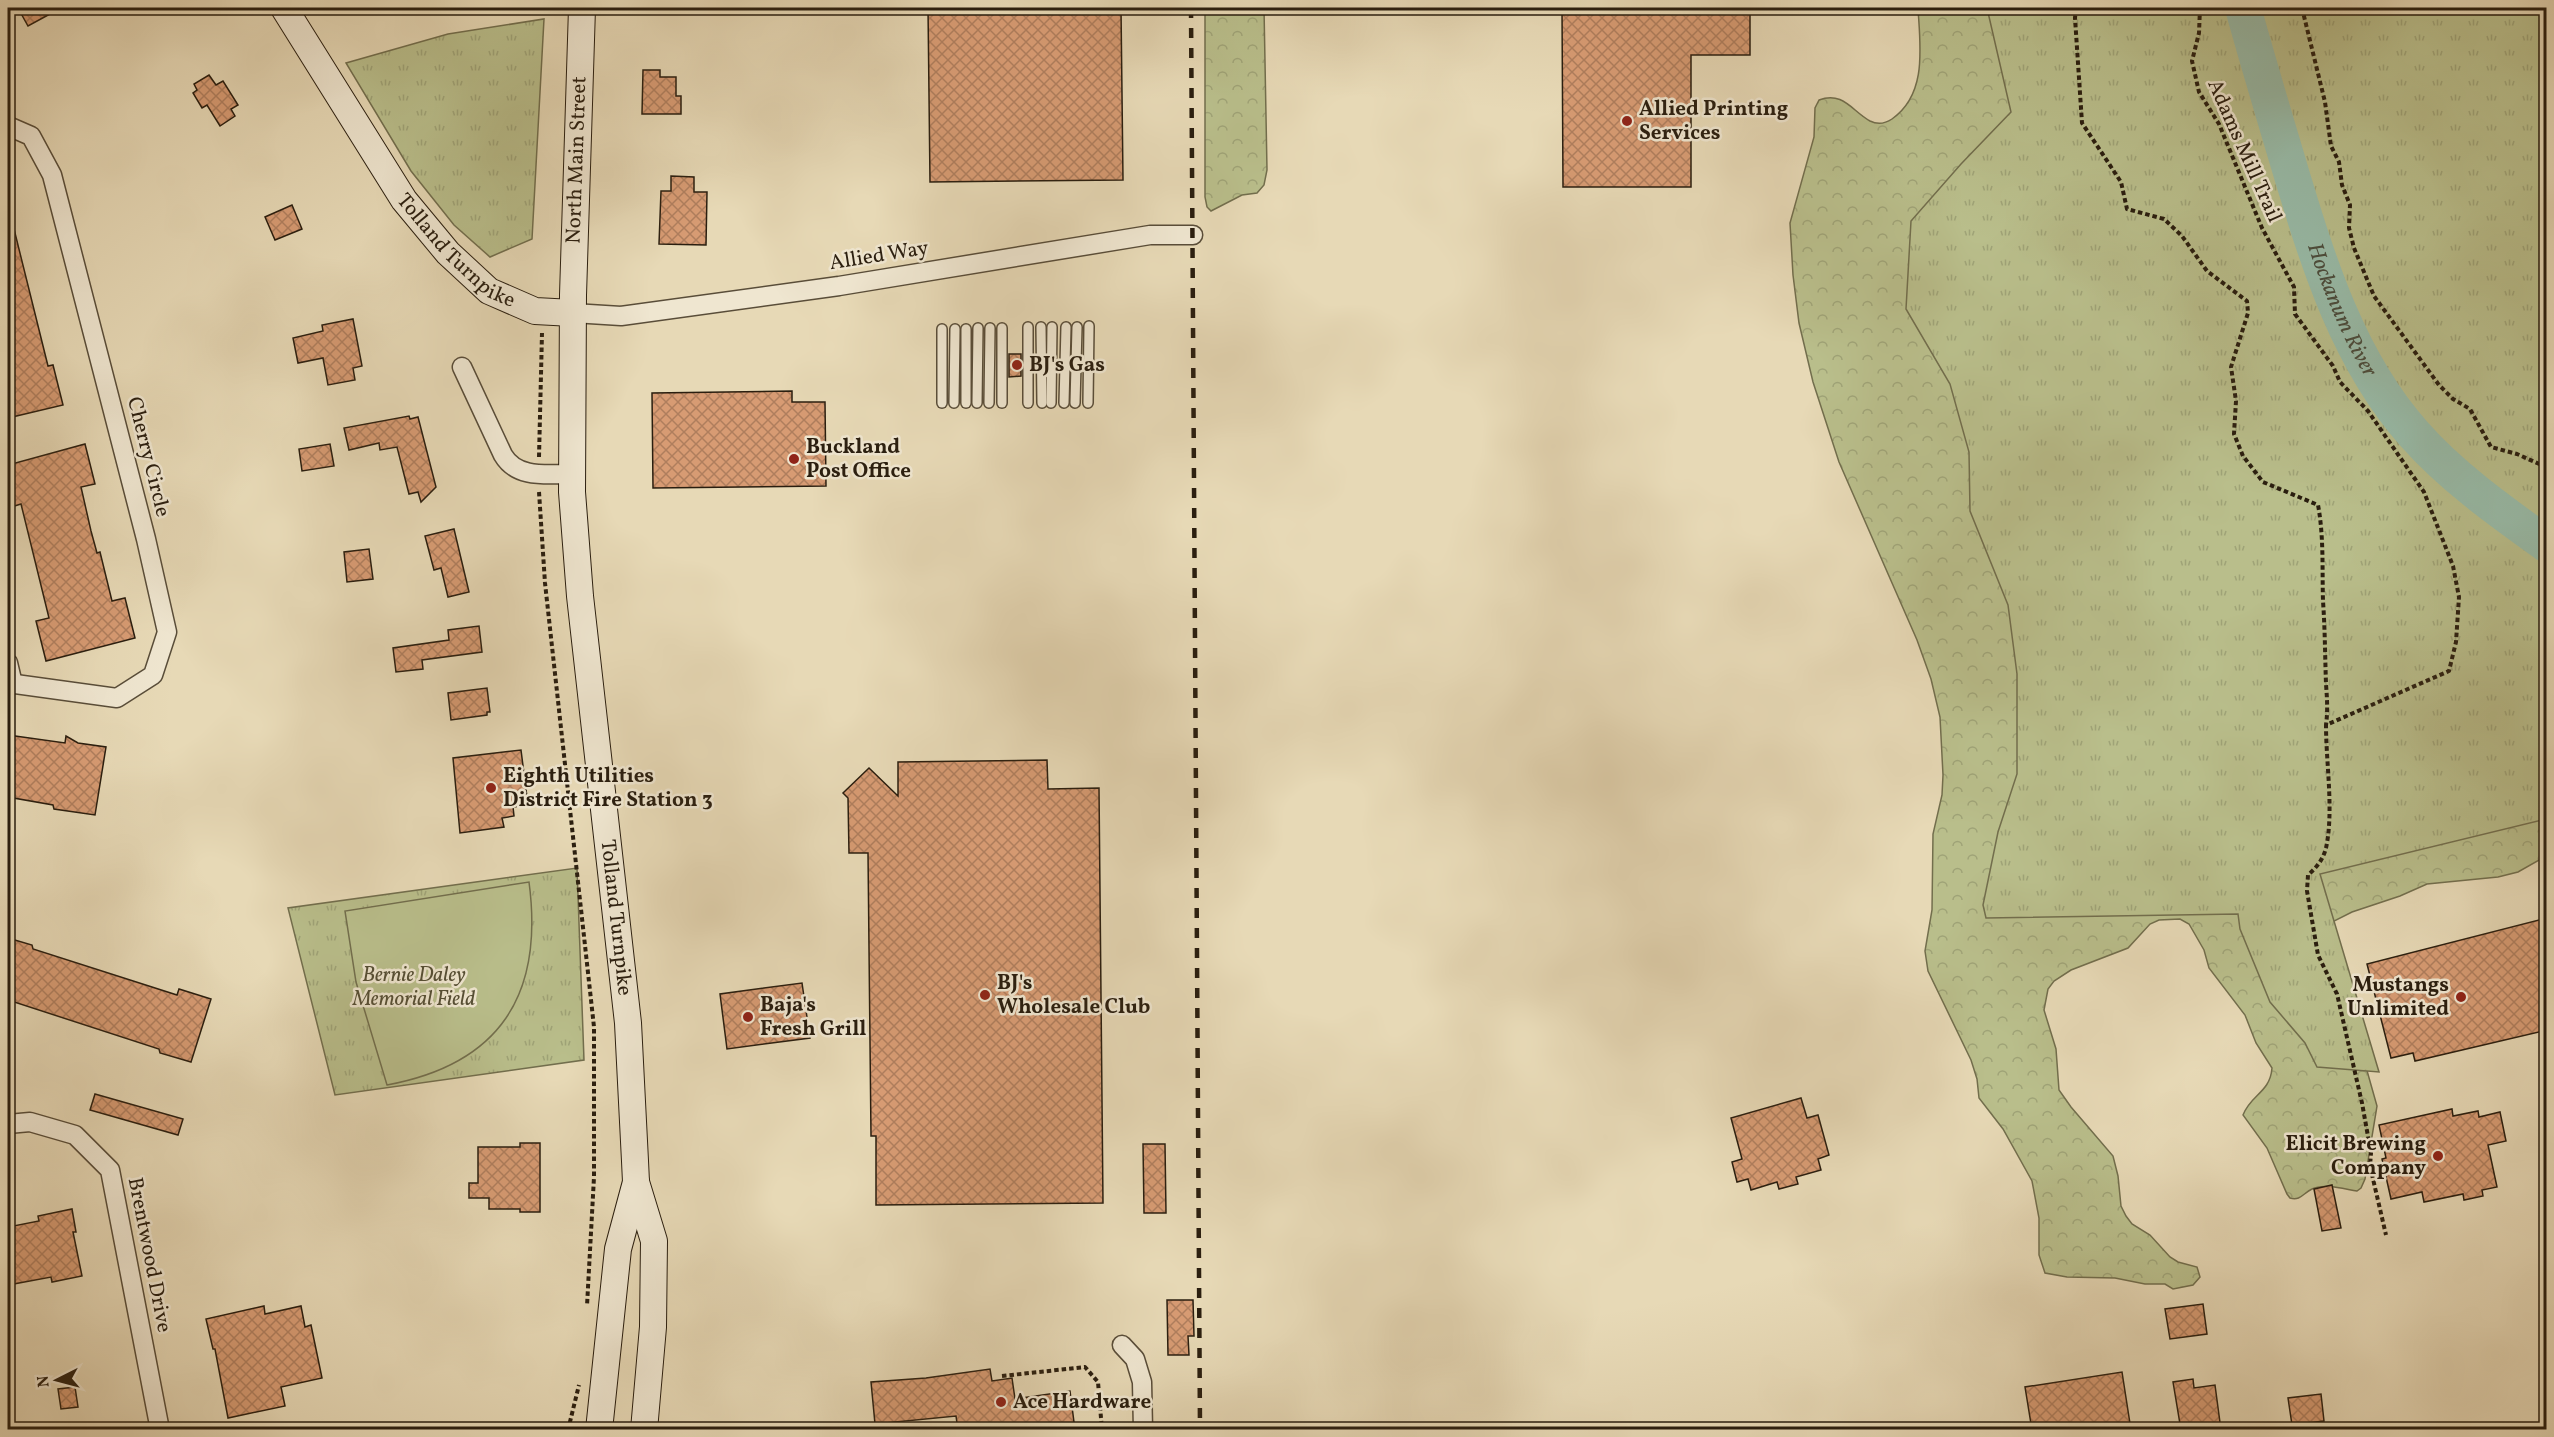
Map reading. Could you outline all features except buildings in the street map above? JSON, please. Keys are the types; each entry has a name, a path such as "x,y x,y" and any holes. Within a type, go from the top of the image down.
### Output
{"main road":[{"name":"Tolland Turnpike","path":"284,8 404,200 448,253 489,291 535,311 573,312 571,474 580,596 628,1023 636,1182 654,1241 654,1327 644,1430"},
{"name":"North Main Street","path":"573,312 582,8"},
{"name":"Tolland Turnpike","path":"599,1430 618,1249 636,1182"}],"street":[{"name":"Cherry Circle","path":"8,126 31,136 52,175 140,516 167,632 153,675 117,698 10,684 8,663"},
{"name":"Allied Way","path":"573,312 621,316 839,286 1150,235 1193,235"},
{"path":"462,367 506,460 520,471 538,474 571,474"},
{"name":"Brentwood Drive","path":"8,1124 30,1122 75,1135 110,1170 160,1430"},
{"path":"1122,1346 1135,1359 1142,1382 1143,1430"}],"lane":[{"path":"1088,403 1089,326"},
{"path":"1028,327 1028,403"},
{"path":"1041,327 1046,403 1052,327"},
{"path":"1064,403 1066,327"},
{"path":"1075,403 1077,327"},
{"path":"978,328 978,403"},
{"path":"989,403 990,328"},
{"path":"1002,328 1002,403"},
{"path":"942,329 942,403"},
{"path":"954,403 955,329"},
{"path":"966,329 966,403"}],"path":[{"path":"2076,8 2074,18 2082,123 2121,183 2127,209 2164,219 2181,236 2207,271 2247,301 2248,313 2231,367 2236,401 2234,434 2243,456 2263,482 2318,505 2323,531 2321,551 2327,647 2326,685 2329,705 2326,725 2328,825 2326,850 2318,866 2307,875 2307,891 2318,955 2337,994 2362,1103 2371,1153 2370,1166 2386,1234"},
{"name":"Adams Mill Trail","path":"2200,8 2199,33 2192,61 2199,92 2218,124 2262,228 2294,287 2295,314 2333,366 2340,382 2368,411 2424,492 2453,566 2459,597 2456,642 2449,671 2326,725"},
{"path":"2302,8 2325,102 2331,146 2339,162 2342,185 2350,205 2349,228 2354,248 2374,296 2439,385 2453,399 2470,409 2491,447 2517,454 2547,467"},
{"path":"541,352 538,474 545,583 594,1028 594,1177 587,1315"},
{"path":"1002,1376 1085,1366 1098,1382 1102,1430"},
{"path":"568,1430 580,1381"}],"green space":[{"path":"1205,8 1264,8 1267,170 1264,185 1257,193 1242,195 1211,211 1207,207 1205,197"},
{"path":"1918,8 2546,8 2546,856 2518,872 2498,877 2427,884 2352,912 2334,921 2327,929 2377,1106 2365,1179 2357,1191 2322,1186 2297,1198 2290,1198 2287,1194 2267,1148 2243,1115 2246,1108 2268,1083 2272,1068 2256,1043 2245,1015 2209,968 2204,950 2189,924 2180,919 2159,920 2150,924 2128,948 2071,970 2054,981 2048,989 2044,1010 2056,1049 2059,1090 2113,1156 2121,1206 2126,1216 2132,1224 2150,1235 2170,1257 2178,1262 2197,1267 2200,1277 2193,1285 2173,1289 2165,1284 2145,1284 2115,1278 2067,1277 2045,1273 2039,1255 2039,1218 2032,1181 2003,1129 1979,1098 1977,1079 1971,1060 1928,971 1925,951 1932,910 1933,834 1942,795 1943,775 1940,717 1931,679 1917,640 1839,462 1813,382 1799,323 1790,223 1814,137 1815,108 1819,100 1835,98 1841,100 1870,121 1879,123 1892,119 1904,109 1912,96 1919,68"},
{"path":"1987,8 2546,8 2546,819 2320,874 2379,1072 2317,1067 2305,1043 2270,1002 2240,929 2238,914 1986,918 1983,905 1998,832 2017,774 2017,674 2008,605 1970,511 1969,452 1950,384 1906,309 1911,221 2011,112"},
{"path":"544,19 532,239 490,257 454,225 411,171 346,63 448,34"},
{"name":"Bernie Daley Memorial Field","path":"577,868 584,1060 335,1095 288,908"},
{"path":"529,882 532,922 529,958 520,990 506,1018 486,1041 459,1060 426,1075 387,1085 356,982 345,911"}],"waterway":[{"name":"Hockanum River","path":"2243,8 2290,169 2324,274 2353,342 2371,374 2391,405 2414,434 2444,465 2477,493 2546,544"}],"railway":[{"path":"1191,8 1200,1430"}],"place":[{"name":"Allied Printing Services","path":"1627,121"},
{"name":"BJ's Gas","path":"1017,365"},
{"name":"Buckland Post Office","path":"794,459"},
{"name":"Eighth Utilities District Fire Station 3","path":"491,788"},
{"name":"BJ's Wholesale Club","path":"985,995"},
{"name":"Mustangs Unlimited","path":"2461,997"},
{"name":"Baja's Fresh Grill","path":"748,1017"},
{"name":"Elicit Brewing Company","path":"2438,1156"},
{"name":"Ace Hardware","path":"1001,1402"}]}
